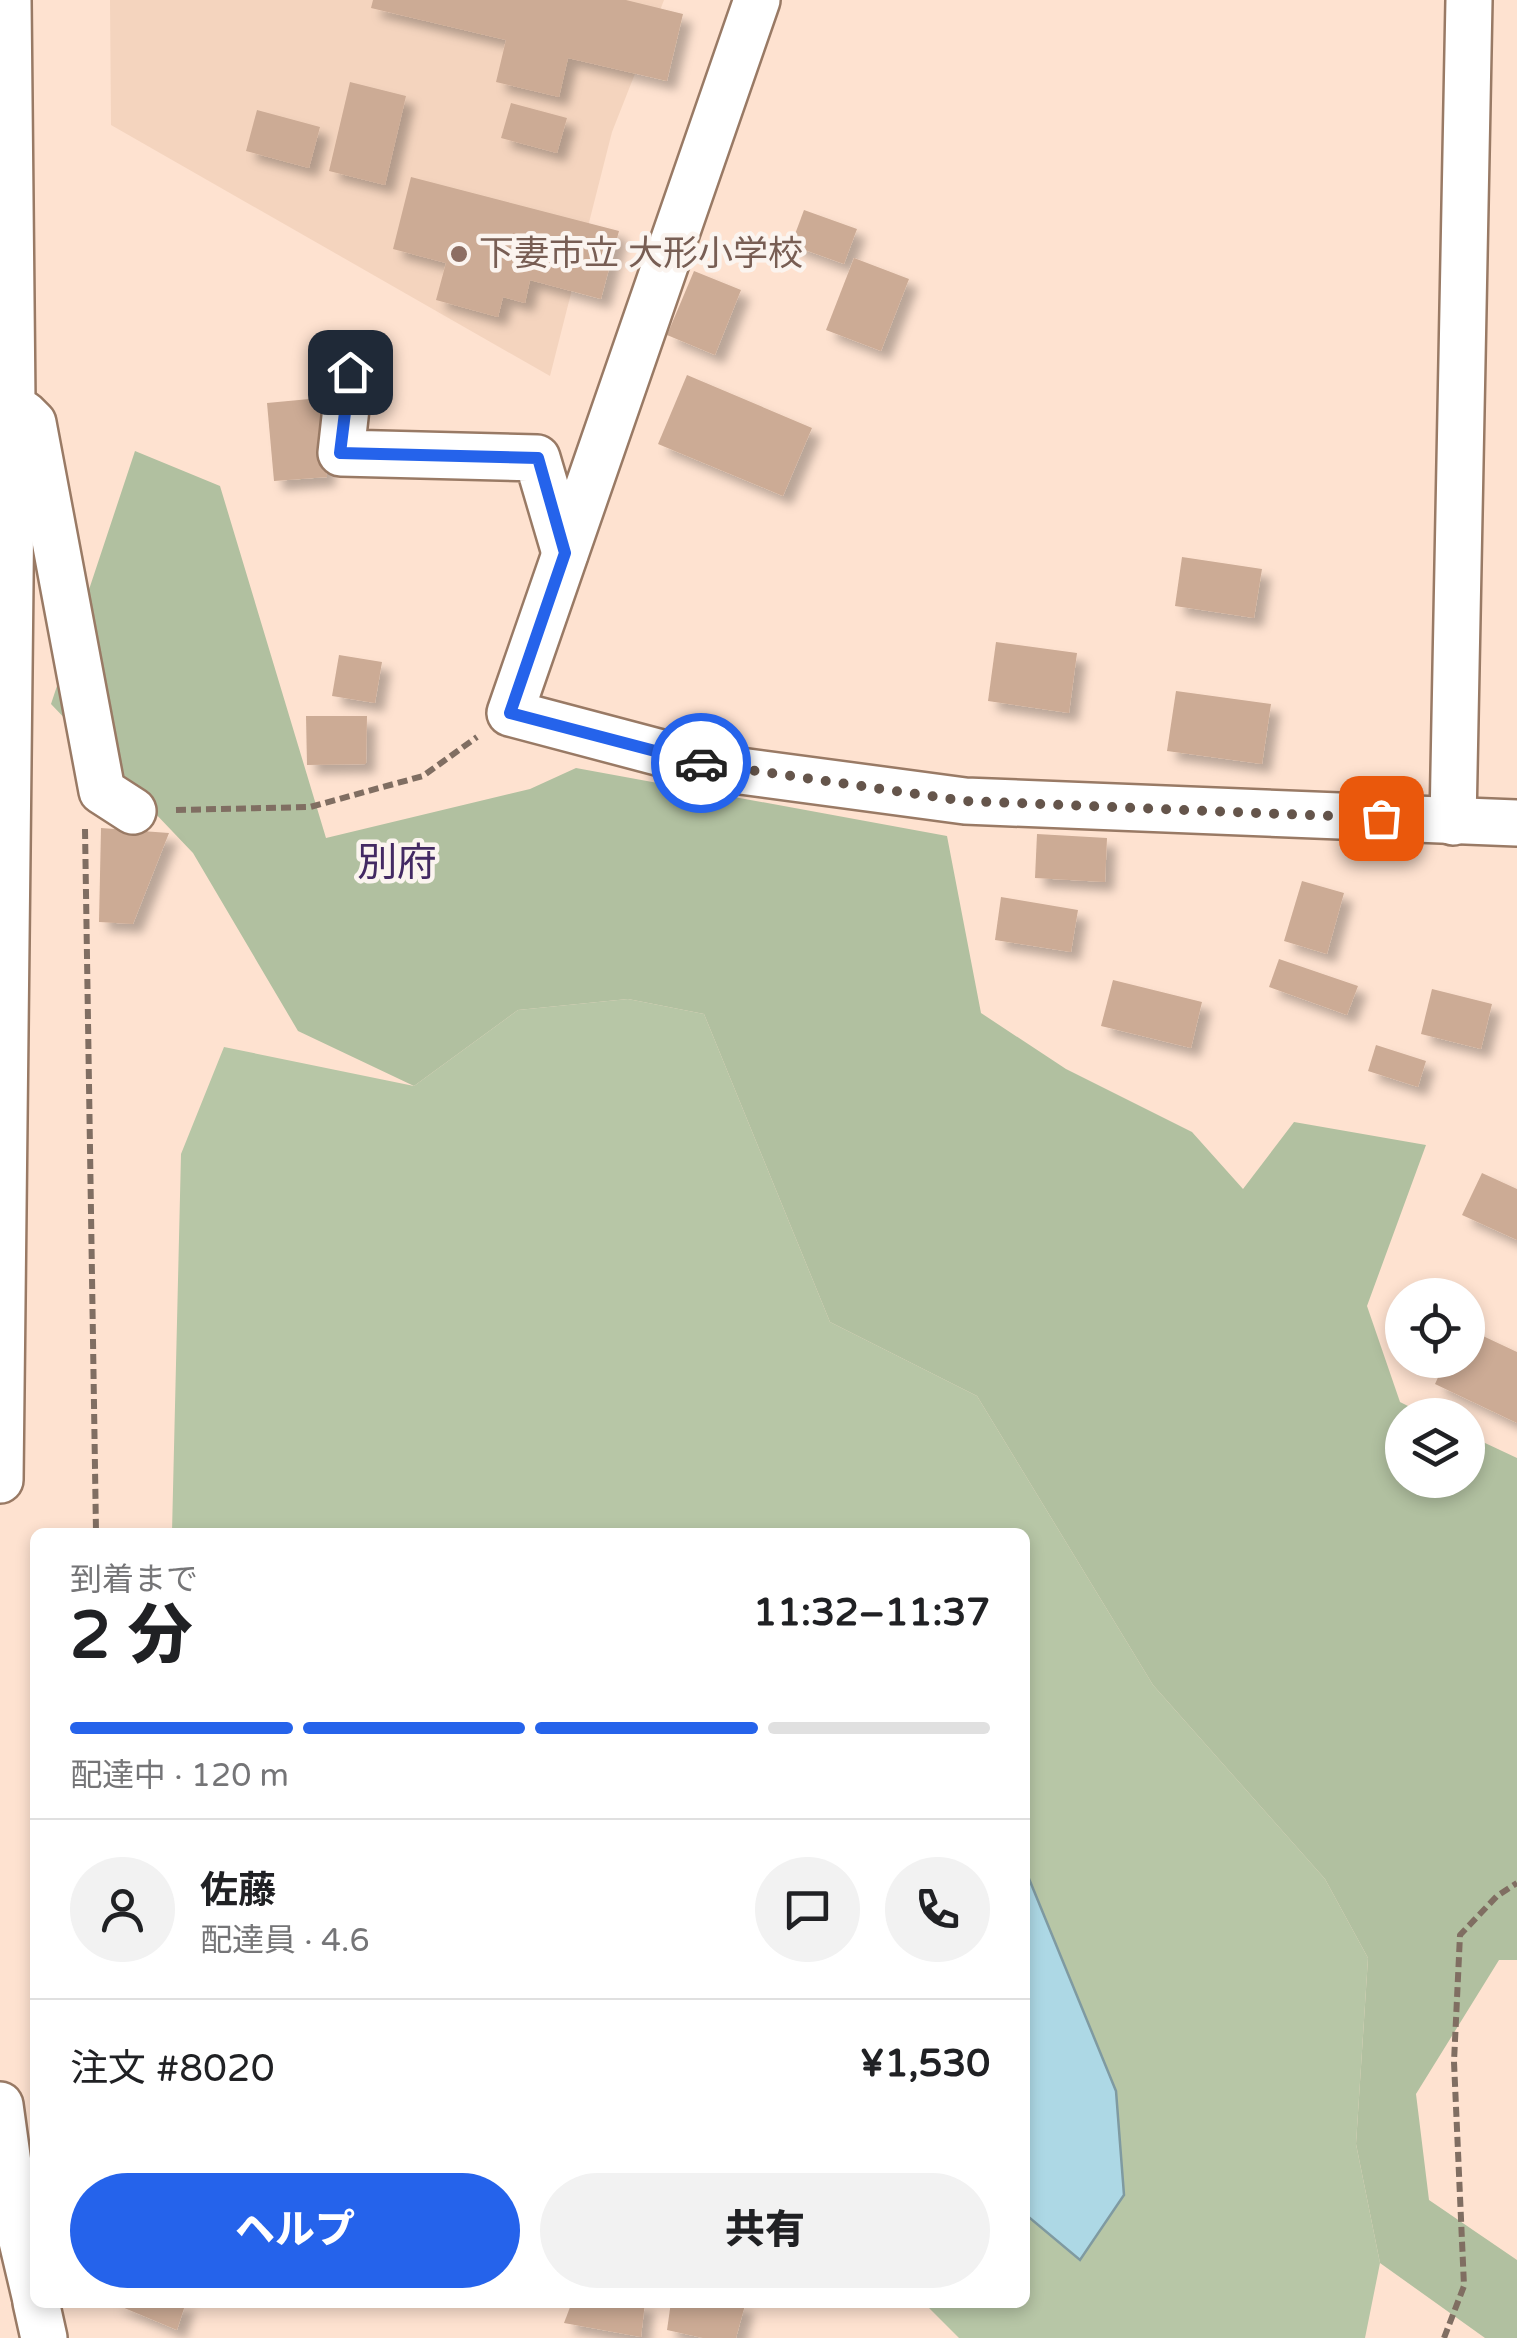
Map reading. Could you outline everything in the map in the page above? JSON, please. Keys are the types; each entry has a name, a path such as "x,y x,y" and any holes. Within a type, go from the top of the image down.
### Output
{"street":[{"path":"0,1480 12,402 8,0"},
{"path":"756,0 510,713 718,768 965,801 1132,804 1517,824"},
{"path":"1453,822 1469,0"},
{"path":"350,372 340,453 538,458 600,452"},
{"path":"12,402 33,424 102,791 132,811"},
{"path":"538,458 565,553"},
{"path":"0,2105 30,2272"},
{"path":"24,2244 30,2201"},
{"path":"38,2308 44,2338"}],"path":[{"path":"96,1528 85,824 132,811 310,807 423,776 510,713"},
{"path":"1444,2338 1464,2286 1454,2062 1460,1935 1497,1896 1517,1882"}],"shaded area":[{"name":"下妻市立 大形小学校","path":"110,0 664,0 612,132 550,376 111,125"}],"green space":[{"path":"135,451 220,486 326,838 530,789 576,768 947,836 981,1013 1066,1069 1192,1132 1243,1189 1294,1122 1426,1145 1367,1306 1385,1358 1385,1378 1392,1378 1399,1398 1385,1398 1385,1498 1485,1498 1485,1443 1517,1458 1517,1960 1499,1960 1416,2094 1429,2200 1517,2260 1517,2338 1485,2338 1380,2263 1356,2144 1368,1958 1325,1879 1153,1685 977,1396 830,1322 704,1014 628,999 518,1010 414,1086 298,1031 193,853 51,704"},
{"path":"628,999 704,1014 830,1322 977,1396 1153,1685 1325,1879 1368,1958 1356,2144 1380,2263 1365,2338 959,2338 929,2308 1030,2308 1030,1528 172,1528 181,1154 224,1047 414,1086 518,1010"}],"water":[{"path":"1030,1881 1116,2091 1124,2195 1080,2260 1030,2218"}],"building":[{"path":"373,0 626,0 683,14 667,81 568,58 559,97 496,82 506,40 371,8"},
{"path":"350,82 406,96 385,185 329,171"},
{"path":"511,103 567,118 557,153 501,138"},
{"path":"257,110 320,127 309,168 246,151"},
{"path":"411,177 619,231 601,299 530,280 525,303 503,297 498,317 436,300 446,263 393,249"},
{"path":"804,210 857,229 844,264 791,245"},
{"path":"854,258 909,279 881,351 826,330"},
{"path":"694,271 741,290 715,355 667,335"},
{"path":"687,375 812,428 783,496 658,444"},
{"path":"320,398 327,477 274,481 267,403"},
{"path":"1182,557 1262,569 1254,618 1175,606"},
{"path":"996,642 1077,653 1069,713 988,701"},
{"path":"339,655 382,662 375,703 332,696"},
{"path":"1176,691 1271,704 1262,764 1167,751"},
{"path":"306,716 367,716 366,764 307,765"},
{"path":"101,828 169,833 133,924 99,922"},
{"path":"1037,834 1107,838 1105,882 1035,878"},
{"path":"1302,881 1344,893 1327,954 1284,941"},
{"path":"1001,897 1078,910 1071,952 995,940"},
{"path":"1279,959 1358,986 1347,1015 1269,987"},
{"path":"1113,980 1202,1002 1191,1048 1101,1026"},
{"path":"1432,989 1492,1004 1481,1049 1421,1034"},
{"path":"1376,1045 1426,1061 1418,1087 1368,1071"},
{"path":"1482,1173 1517,1189 1517,1240 1462,1215"},
{"path":"1485,1337 1517,1352 1517,1423 1485,1408 1485,1398 1464,1398 1435,1384 1438,1378 1485,1378"},
{"path":"124,2308 184,2308 177,2330"},
{"path":"570,2308 644,2308 641,2337 564,2323"},
{"path":"670,2308 744,2308 736,2338 703,2338 667,2330"}],"way so far":[{"path":"701,763 965,801 1132,804 1381,818"}],"place":[{"name":"下妻市立 大形小学校","path":"459,254"}],"district":[{"name":"別府","path":"397,863"}],"route":[{"path":"350,372 340,453 538,458 565,553 510,713 701,763"}]}
